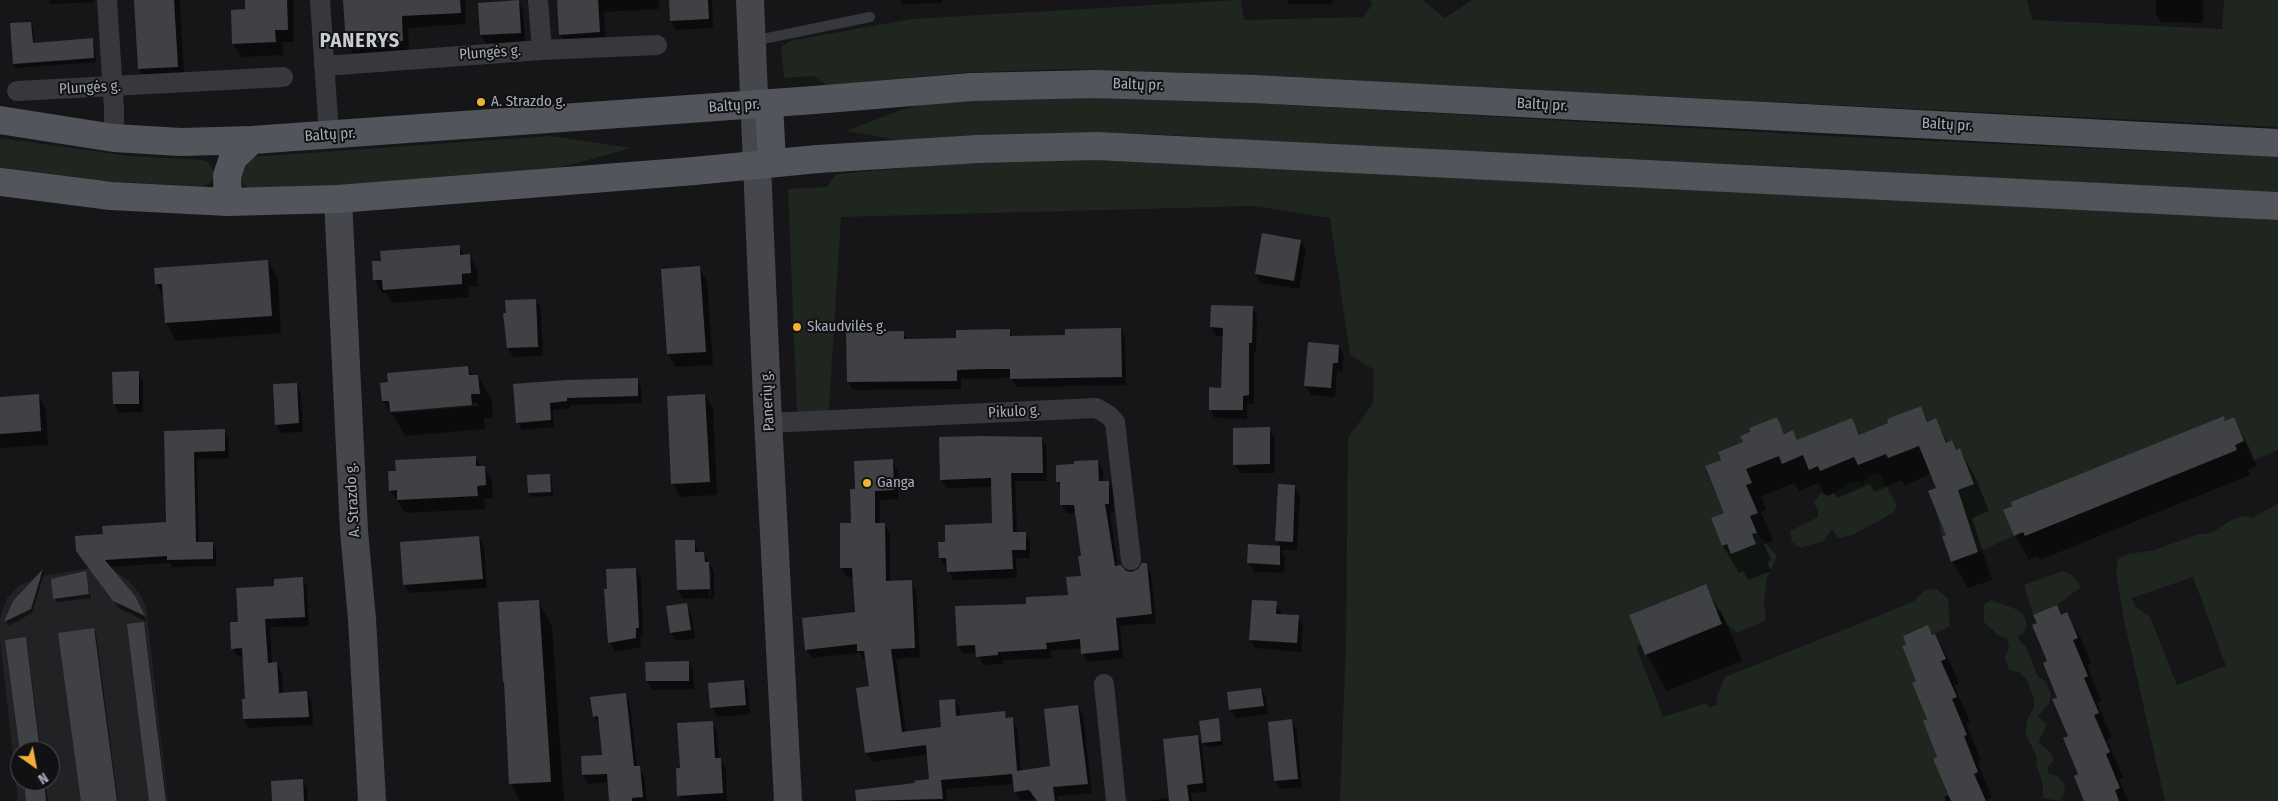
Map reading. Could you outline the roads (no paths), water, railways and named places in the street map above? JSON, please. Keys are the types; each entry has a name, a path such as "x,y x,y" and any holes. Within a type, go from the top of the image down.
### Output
{"main road":[{"name":"Panerių g.","path":"750,0 785,800"},
{"name":"Baltų pr.","path":"0,120 114,138 181,142 252,140 972,87 1094,84 1254,89 2278,143"},
{"path":"769,103 772,164"},
{"path":"228,202 227,176 233,158 252,140"},
{"path":"0,182 111,196 228,202 338,199 694,171 818,159 978,150 1097,146 2278,206"},
{"name":"A. Strazdo g.","path":"338,199 354,531 362,619 372,801"}],"street":[{"path":"107,0 113,88 114,138"},
{"path":"320,0 329,135"},
{"path":"538,0 542,50"},
{"name":"Plungės g.","path":"324,66 542,50 657,45"},
{"name":"Plungės g.","path":"17,92 283,77"},
{"name":"Pikulo g.","path":"768,423 1096,408 1107,414 1115,422 1131,560"},
{"path":"1104,684 1116,801"}],"lane":[{"path":"752,41 870,17"}],"place":[{"name":"A. Strazdo g.","path":"481,102"},
{"name":"Skaudvilės g.","path":"797,327"},
{"name":"Ganga","path":"867,483"}],"district":[{"name":"PANERYS","path":"360,41"}]}
